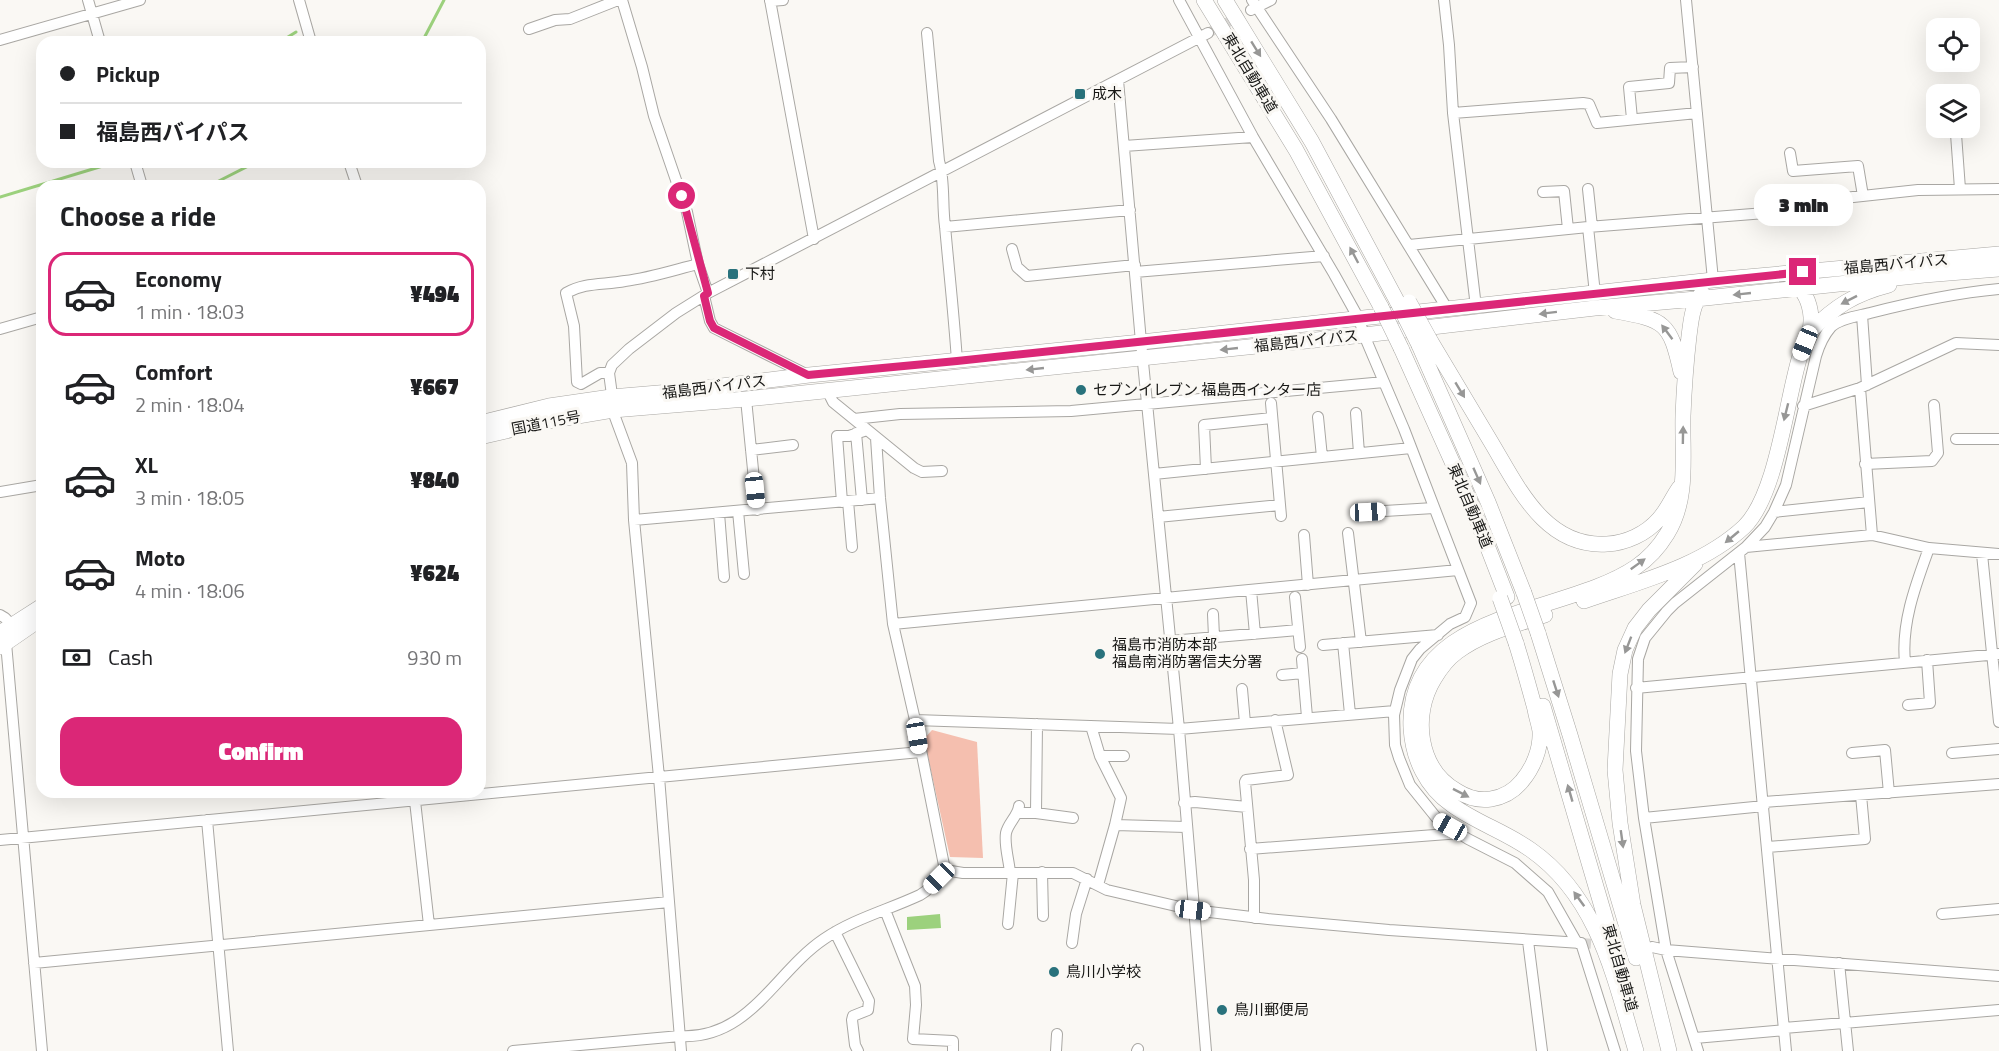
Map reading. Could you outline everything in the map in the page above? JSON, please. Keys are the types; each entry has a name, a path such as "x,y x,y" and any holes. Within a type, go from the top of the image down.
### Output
{"highway":[{"name":"東北自動車道","path":"1204,0 1296,150 1381,307 1471,504 1554,738 1645,1051"},
{"name":"東北自動車道","path":"1225,0 1390,268 1403,303 1425,342 1538,633 1662,1051"},
{"name":"福島西バイパス","path":"612,404 808,375 957,361 1364,335 1595,301 1713,280 1999,254"},
{"name":"福島西バイパス","path":"612,404 746,399 827,390 1142,350 1359,319 1476,307 1696,299 1999,269"},
{"path":"1519,642 1540,730 1538,748 1530,770 1511,792 1495,798 1472,799 1450,787 1441,779 1429,761 1422,740 1421,715 1428,690 1448,659 1464,647 1482,638 1674,569 1722,545 1746,525 1763,496 1771,474 1800,356 1810,331 1811,316 1808,303 1800,288 1781,274"},
{"path":"1810,331 1836,307 1848,300 1876,288 1924,275"},
{"path":"1636,1051 1604,950 1590,916 1581,902 1546,861 1528,848 1467,816 1444,800 1422,772 1415,755 1412,738 1412,705 1426,670 1438,655 1462,635 1614,579 1644,561 1660,543 1673,523 1682,500 1684,387 1691,324 1696,299 1713,280"},
{"path":"1595,301 1645,316 1667,328 1675,345 1684,387"},
{"path":"1425,342 1518,489 1541,518 1560,534 1588,543 1608,544 1626,541 1643,533 1659,520 1682,483"},
{"name":"国道115号","path":"486,422 549,406 612,404"},
{"name":"国道115号","path":"486,436 612,404"},
{"path":"1669,1051 1633,905 1620,823 1616,770 1620,674 1625,650 1635,628 1649,610 1706,554"},
{"path":"6,633 36,610"},
{"path":"6,633 36,620"}],"street":[{"path":"88,0 98,36"},
{"path":"0,40 140,0"},
{"path":"299,0 310,36"},
{"path":"529,29 555,20 570,19 620,0 642,67 654,116 687,212 710,321 714,328 808,375"},
{"path":"783,0 770,1 814,238"},
{"path":"1179,0 1204,36 1253,137 1359,319 1471,603 1465,617 1450,624 1412,659 1395,711 1395,745 1410,785 1439,821 1515,863 1548,892 1577,943 1581,944 1615,1051"},
{"path":"1271,0 1253,6 1299,69 1448,310"},
{"path":"1444,0 1453,113 1476,307"},
{"path":"1686,0 1713,280"},
{"path":"927,33 939,161 942,172 957,361"},
{"path":"681,1051 659,777 634,520 632,463 612,404 609,373 612,365 676,313 706,294 1204,36"},
{"path":"1632,119 1629,87 1669,83 1670,68 1693,67"},
{"path":"1119,80 1142,350 1179,729 1206,1051"},
{"path":"1453,113 1583,103 1589,104 1597,123 1698,114"},
{"path":"1124,146 1253,137"},
{"path":"1956,138 1960,189"},
{"path":"1790,153 1793,171 1858,166 1863,196"},
{"path":"1588,189 1595,301"},
{"path":"1408,245 1778,212 1800,203 1918,190 1999,189"},
{"path":"1543,192 1564,191 1568,230"},
{"path":"945,227 1130,210"},
{"path":"1012,249 1017,267 1027,276 1324,256"},
{"path":"609,373 600,373 581,384 577,382 574,326 566,293 576,287 625,281 698,264"},
{"path":"1698,1051 1666,950 1644,818 1636,752 1636,688 1638,659 1645,638 1654,624 1675,603 1743,550 1765,527 1774,512 1786,485 1803,406 1820,344 1832,326 1838,322 1916,301 1999,289"},
{"path":"1862,315 1865,464 1872,535"},
{"path":"0,329 36,319"},
{"path":"1803,406 1864,387 1956,343 1999,345"},
{"path":"854,419 900,414 1071,411 1384,382"},
{"path":"827,390 833,402 914,468 922,472 942,471"},
{"path":"746,399 757,510"},
{"path":"1158,517 1281,511 1271,403"},
{"path":"1865,464 1932,461 1938,453 1934,405"},
{"path":"1356,413 1359,453"},
{"path":"1318,417 1322,457"},
{"path":"1206,469 1204,425 1272,418"},
{"path":"852,547 837,436 849,436 867,430"},
{"path":"856,433 861,500"},
{"path":"876,438 893,624 945,870"},
{"path":"1956,439 1999,439"},
{"path":"751,450 793,445"},
{"path":"1154,474 1411,448"},
{"path":"0,492 36,486"},
{"path":"634,520 880,498"},
{"path":"1774,512 1869,502"},
{"path":"1368,512 1434,508"},
{"path":"738,512 744,574"},
{"path":"719,513 724,577"},
{"path":"1348,533 1360,642"},
{"path":"1304,535 1308,585"},
{"path":"1743,550 1872,535 1929,548 1999,554"},
{"path":"1905,662 1903,643 1914,592 1929,548"},
{"path":"1743,550 1752,677 1786,1051"},
{"path":"1982,554 1996,654 1999,722"},
{"path":"893,624 1458,570"},
{"path":"1251,591 1255,634"},
{"path":"1295,597 1300,647"},
{"path":"1213,614 1214,637"},
{"path":"1170,641 1298,630"},
{"path":"6,633 42,1051"},
{"path":"1323,645 1438,634"},
{"path":"1343,643 1350,714"},
{"path":"1636,688 1996,654"},
{"path":"1302,659 1307,717"},
{"path":"1908,705 1930,703 1927,660"},
{"path":"1282,675 1303,673"},
{"path":"1242,689 1245,723"},
{"path":"915,720 1179,729 1395,711"},
{"path":"1254,918 1254,880 1246,780 1288,775 1275,720"},
{"path":"1036,813 1037,724"},
{"path":"1091,726 1100,756 1121,798 1098,885"},
{"path":"1952,753 1999,749"},
{"path":"1852,753 1885,750 1888,793"},
{"path":"486,794 920,752"},
{"path":"1100,756 1124,756"},
{"path":"1644,818 1764,804 1999,784"},
{"path":"1768,847 1866,839 1861,795"},
{"path":"0,840 446,798"},
{"path":"415,801 429,925"},
{"path":"1184,803 1247,807"},
{"path":"1008,924 1012,873 1006,847 1006,831 1019,810 1073,818"},
{"path":"207,820 228,1051"},
{"path":"1115,825 1186,827"},
{"path":"1250,849 1461,833"},
{"path":"945,870 963,873 1073,873 1107,890 1193,910 1254,918 1577,943"},
{"path":"513,1051 702,1034 734,1023 753,1010 810,951 835,932 927,891 945,870"},
{"path":"1042,872 1043,916"},
{"path":"1072,943 1076,914 1087,879"},
{"path":"34,963 669,902"},
{"path":"1942,914 1999,909"},
{"path":"885,910 915,986 913,1039 953,1041 953,1051"},
{"path":"835,932 869,1001 868,1010 853,1016 852,1020 855,1045 858,1051"},
{"path":"1528,941 1542,1051"},
{"path":"1652,948 1999,976"},
{"path":"1839,963 1848,1051"},
{"path":"1695,1038 1999,1010"},
{"path":"1056,1051 1057,1034"}],"shaded area":[{"path":"932,730 977,742 983,858 950,857 924,739"},
{"path":"940,914 941,928 907,930 907,917"}],"waterway":[{"path":"425,36 444,0"},
{"path":"290,36 296,32"},
{"path":"56,180 96,168"},
{"path":"221,180 244,168"},
{"path":"0,197 36,186"}],"tunnel":[{"path":"1208,33 1251,10"},
{"path":"1581,943 1637,947"}],"place":[{"name":"成木","path":"1080,94"},
{"name":"下村","path":"733,274"},
{"name":"セブンイレブン 福島西インター店","path":"1081,390"},
{"name":"福島市消防本部 福島南消防署信夫分署","path":"1100,654"},
{"name":"鳥川小学校","path":"1054,972"},
{"name":"鳥川郵便局","path":"1222,1010"}],"route":[{"path":"682,196 698,264 708,293 704,296 714,328 808,375 1803,272"}]}
